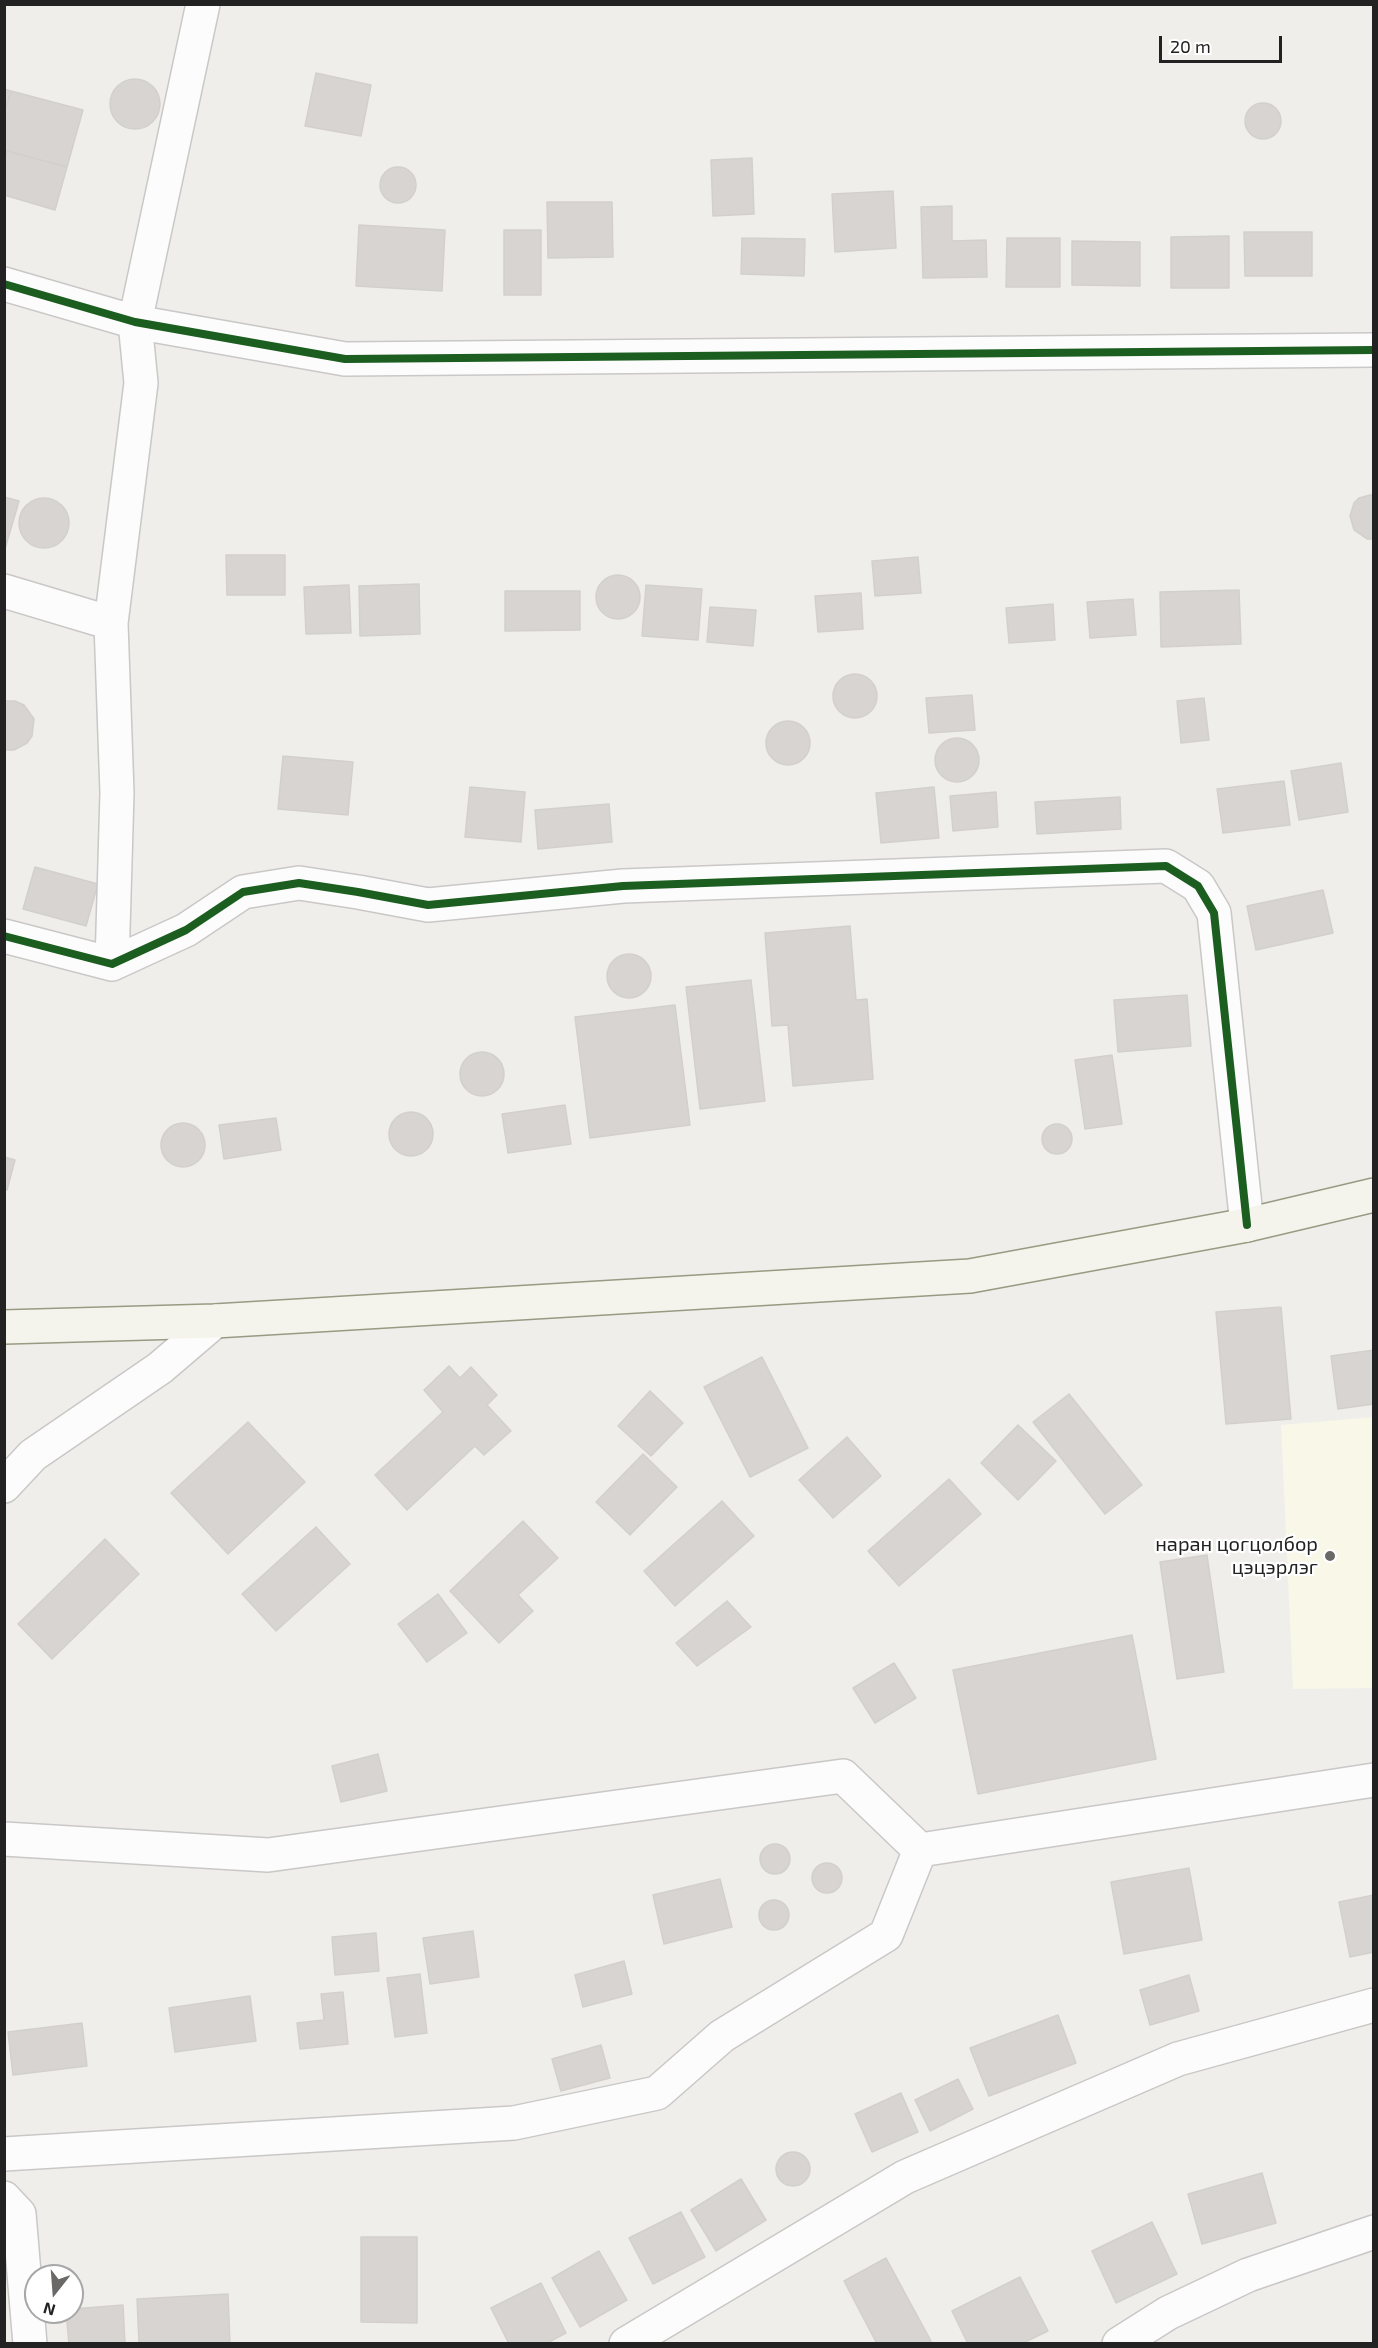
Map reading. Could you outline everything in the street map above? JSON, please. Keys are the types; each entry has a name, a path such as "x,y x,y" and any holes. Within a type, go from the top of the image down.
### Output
{"main road":[{"path":"4,1327 215,1321 970,1276 1246,1225 1374,1195"}],"street":[{"path":"112,964 117,793 111,623 141,383 135,321 203,4"},
{"path":"4,284 135,321 345,359 1374,350"},
{"path":"4,591 111,623"},
{"path":"4,936 112,964 186,930 243,892 299,883 428,905 623,886 1166,866 1198,886 1214,913 1246,1225"},
{"path":"4,1486 33,1455 160,1368 215,1321"},
{"path":"4,1839 268,1855 843,1776 920,1850"},
{"path":"920,1850 1374,1780"},
{"path":"4,2154 514,2123 657,2092 722,2036 886,1935 920,1850"},
{"path":"626,2343 905,2177 1178,2059 1374,2005"},
{"path":"4,2198 19,2214 30,2343"},
{"path":"1119,2343 1168,2313 1248,2275 1374,2232"}],"shaded area":[{"name":"наран цогцолбор цэцэрлэг","path":"1373,1417 1373,1688 1293,1689 1281,1425"}],"building":[{"path":"316,73 371,85 361,136 305,126"},
{"path":"130,79 140,79 153,86 160,99 160,109 153,122 140,129 130,129 121,125 114,118 110,109 110,99 114,90 121,83"},
{"path":"4,89 11,91 4,114"},
{"path":"11,91 83,110 67,167 4,150 4,114"},
{"path":"1263,103 1276,108 1281,121 1276,134 1263,139 1250,134 1245,121 1250,108"},
{"path":"7,151 67,167 55,210 4,195 4,161"},
{"path":"752,158 754,214 713,216 711,160"},
{"path":"398,167 411,172 416,185 411,198 398,203 385,198 380,185 385,172"},
{"path":"893,191 896,248 835,252 832,194"},
{"path":"547,202 612,202 613,257 548,258"},
{"path":"952,206 952,241 986,240 987,277 923,278 921,207"},
{"path":"359,225 445,230 442,291 356,286"},
{"path":"504,230 541,230 541,295 504,295"},
{"path":"1244,232 1312,232 1312,276 1245,276"},
{"path":"1229,236 1229,288 1171,288 1171,237"},
{"path":"742,238 805,239 804,276 741,274"},
{"path":"1007,238 1060,238 1060,287 1006,287"},
{"path":"1072,241 1140,242 1140,286 1072,285"},
{"path":"1374,494 1374,539 1367,539 1354,530 1350,516 1354,503 1359,498"},
{"path":"4,497 19,501 5,549 4,548"},
{"path":"39,498 49,498 62,505 69,518 69,528 62,541 49,548 39,548 30,544 23,537 19,528 19,518 23,509 30,502"},
{"path":"226,555 285,555 285,595 227,595"},
{"path":"918,557 921,593 875,596 872,561"},
{"path":"618,575 627,576 634,581 639,588 639,606 634,613 627,618 618,619 609,618 602,613 597,606 596,597 597,588 602,581 609,576"},
{"path":"419,584 420,634 360,636 359,586"},
{"path":"349,585 351,633 306,634 304,587"},
{"path":"646,585 702,589 698,640 642,636"},
{"path":"1239,590 1241,644 1161,647 1160,592"},
{"path":"505,591 580,591 580,630 505,631"},
{"path":"861,593 863,629 818,632 815,596"},
{"path":"1133,599 1136,635 1090,638 1087,602"},
{"path":"1053,604 1055,640 1009,643 1006,608"},
{"path":"710,607 756,610 753,646 707,642"},
{"path":"855,674 864,675 871,680 876,687 876,705 871,712 864,717 855,718 846,717 839,712 834,705 833,696 834,687 839,680 846,675"},
{"path":"972,695 975,730 929,733 926,698"},
{"path":"1204,698 1209,740 1181,743 1177,701"},
{"path":"4,701 15,701 24,705 34,719 32,736 27,743 14,750 4,750"},
{"path":"788,721 797,722 804,727 809,734 809,752 804,759 797,764 788,765 779,764 772,759 767,752 766,743 767,734 772,727 779,722"},
{"path":"957,738 966,739 973,744 978,751 978,769 973,776 966,781 957,782 948,781 941,776 936,769 935,760 936,751 941,744 948,739"},
{"path":"283,756 353,762 348,815 278,809"},
{"path":"1341,763 1348,812 1299,820 1291,771"},
{"path":"1284,781 1290,825 1223,833 1217,789"},
{"path":"470,787 525,792 521,842 465,837"},
{"path":"934,787 939,838 881,843 876,793"},
{"path":"996,792 998,827 953,831 950,796"},
{"path":"1120,797 1121,829 1037,834 1035,802"},
{"path":"609,804 612,842 538,849 535,810"},
{"path":"35,867 98,884 86,926 23,909"},
{"path":"1323,890 1333,933 1256,950 1247,906"},
{"path":"850,926 856,1000 867,999 873,1079 793,1086 788,1025 772,1026 765,933"},
{"path":"629,954 638,955 645,960 650,967 650,985 645,992 638,997 629,998 620,997 613,992 608,985 607,976 608,967 613,960 620,955"},
{"path":"751,980 765,1101 700,1109 686,987"},
{"path":"1187,995 1191,1046 1118,1052 1114,1000"},
{"path":"675,1005 690,1125 590,1138 575,1017"},
{"path":"482,1052 491,1053 498,1058 503,1065 503,1083 498,1090 491,1095 482,1096 473,1095 466,1090 461,1083 460,1074 461,1065 466,1058 473,1053"},
{"path":"1112,1055 1122,1124 1085,1129 1075,1060"},
{"path":"565,1105 571,1144 508,1153 502,1114"},
{"path":"411,1112 420,1113 427,1118 432,1125 432,1143 427,1150 420,1155 411,1156 402,1155 395,1150 390,1143 389,1134 390,1125 395,1118 402,1113"},
{"path":"276,1118 281,1150 224,1159 219,1125"},
{"path":"183,1123 192,1124 199,1129 204,1136 204,1154 199,1161 192,1166 183,1167 174,1166 167,1161 162,1154 161,1145 162,1136 167,1129 174,1124"},
{"path":"1057,1124 1067,1129 1072,1139 1067,1149 1057,1154 1047,1149 1042,1139 1047,1129"},
{"path":"4,1157 15,1160 7,1190 4,1189"},
{"path":"1281,1307 1291,1419 1226,1424 1216,1312"},
{"path":"1374,1350 1374,1404 1338,1409 1331,1356"},
{"path":"762,1357 808,1448 750,1477 704,1387"},
{"path":"449,1366 460,1378 471,1367 497,1395 487,1405 511,1431 484,1455 475,1446 407,1510 375,1475 443,1412 424,1390"},
{"path":"650,1391 683,1423 651,1456 618,1426"},
{"path":"1069,1394 1142,1485 1105,1514 1033,1422"},
{"path":"248,1422 305,1482 228,1554 171,1493"},
{"path":"1018,1425 1056,1461 1018,1500 981,1463"},
{"path":"847,1437 881,1476 833,1518 799,1480"},
{"path":"643,1454 677,1487 630,1535 596,1502"},
{"path":"949,1479 981,1514 899,1586 868,1551"},
{"path":"722,1501 754,1536 675,1606 644,1571"},
{"path":"523,1521 558,1558 518,1595 533,1611 499,1643 450,1591"},
{"path":"316,1527 350,1564 276,1631 242,1594"},
{"path":"105,1539 139,1574 52,1659 18,1624"},
{"path":"1207,1555 1224,1672 1177,1679 1160,1562"},
{"path":"438,1594 467,1633 427,1662 398,1624"},
{"path":"727,1601 751,1627 697,1666 676,1643"},
{"path":"1132,1635 1156,1759 978,1794 953,1670"},
{"path":"894,1663 916,1698 875,1723 853,1688"},
{"path":"378,1754 387,1791 341,1802 332,1766"},
{"path":"775,1844 785,1849 790,1859 785,1869 775,1874 765,1869 760,1859 765,1849"},
{"path":"827,1863 837,1868 842,1878 837,1888 827,1893 817,1888 812,1878 817,1868"},
{"path":"1189,1868 1202,1940 1124,1954 1111,1882"},
{"path":"720,1879 732,1927 664,1944 653,1895"},
{"path":"1374,1895 1374,1952 1350,1957 1339,1902"},
{"path":"774,1900 784,1905 789,1915 784,1925 774,1930 764,1925 759,1915 764,1905"},
{"path":"473,1931 479,1977 430,1984 423,1938"},
{"path":"376,1933 379,1971 335,1975 332,1937"},
{"path":"624,1961 632,1994 583,2007 575,1975"},
{"path":"420,1974 427,2033 395,2037 387,1978"},
{"path":"1189,1975 1199,2011 1150,2025 1140,1990"},
{"path":"343,1992 348,2044 300,2049 297,2023 324,2020 321,1994"},
{"path":"250,1996 256,2041 175,2052 169,2008"},
{"path":"1058,2015 1076,2063 989,2096 970,2048"},
{"path":"82,2023 87,2066 13,2075 8,2032"},
{"path":"601,2045 610,2078 561,2091 552,2059"},
{"path":"958,2079 973,2109 930,2131 915,2100"},
{"path":"901,2093 918,2132 872,2152 855,2114"},
{"path":"793,2152 805,2157 810,2169 805,2181 793,2186 781,2181 776,2169 781,2157"},
{"path":"1262,2173 1276,2223 1202,2244 1188,2194"},
{"path":"741,2179 766,2220 716,2251 691,2210"},
{"path":"681,2212 705,2257 653,2284 629,2238"},
{"path":"1152,2222 1177,2274 1116,2303 1092,2251"},
{"path":"361,2237 417,2237 417,2323 361,2322"},
{"path":"599,2251 627,2300 580,2327 552,2278"},
{"path":"886,2258 931,2341 928,2344 877,2344 844,2281"},
{"path":"1020,2277 1048,2331 1021,2344 968,2344 952,2311"},
{"path":"541,2283 566,2333 545,2344 509,2344 491,2308"},
{"path":"228,2294 230,2344 139,2344 137,2299"},
{"path":"123,2305 125,2344 69,2344 67,2324 84,2324 84,2308"}],"cycle path":[{"path":"4,284 135,322 345,359 1374,350"},
{"path":"4,936 112,964 186,930 243,892 299,883 428,905 623,886 1166,866 1198,886 1214,913 1247,1225"}],"place":[{"name":"наран цогцолбор цэцэрлэг","path":"1330,1556"}]}
